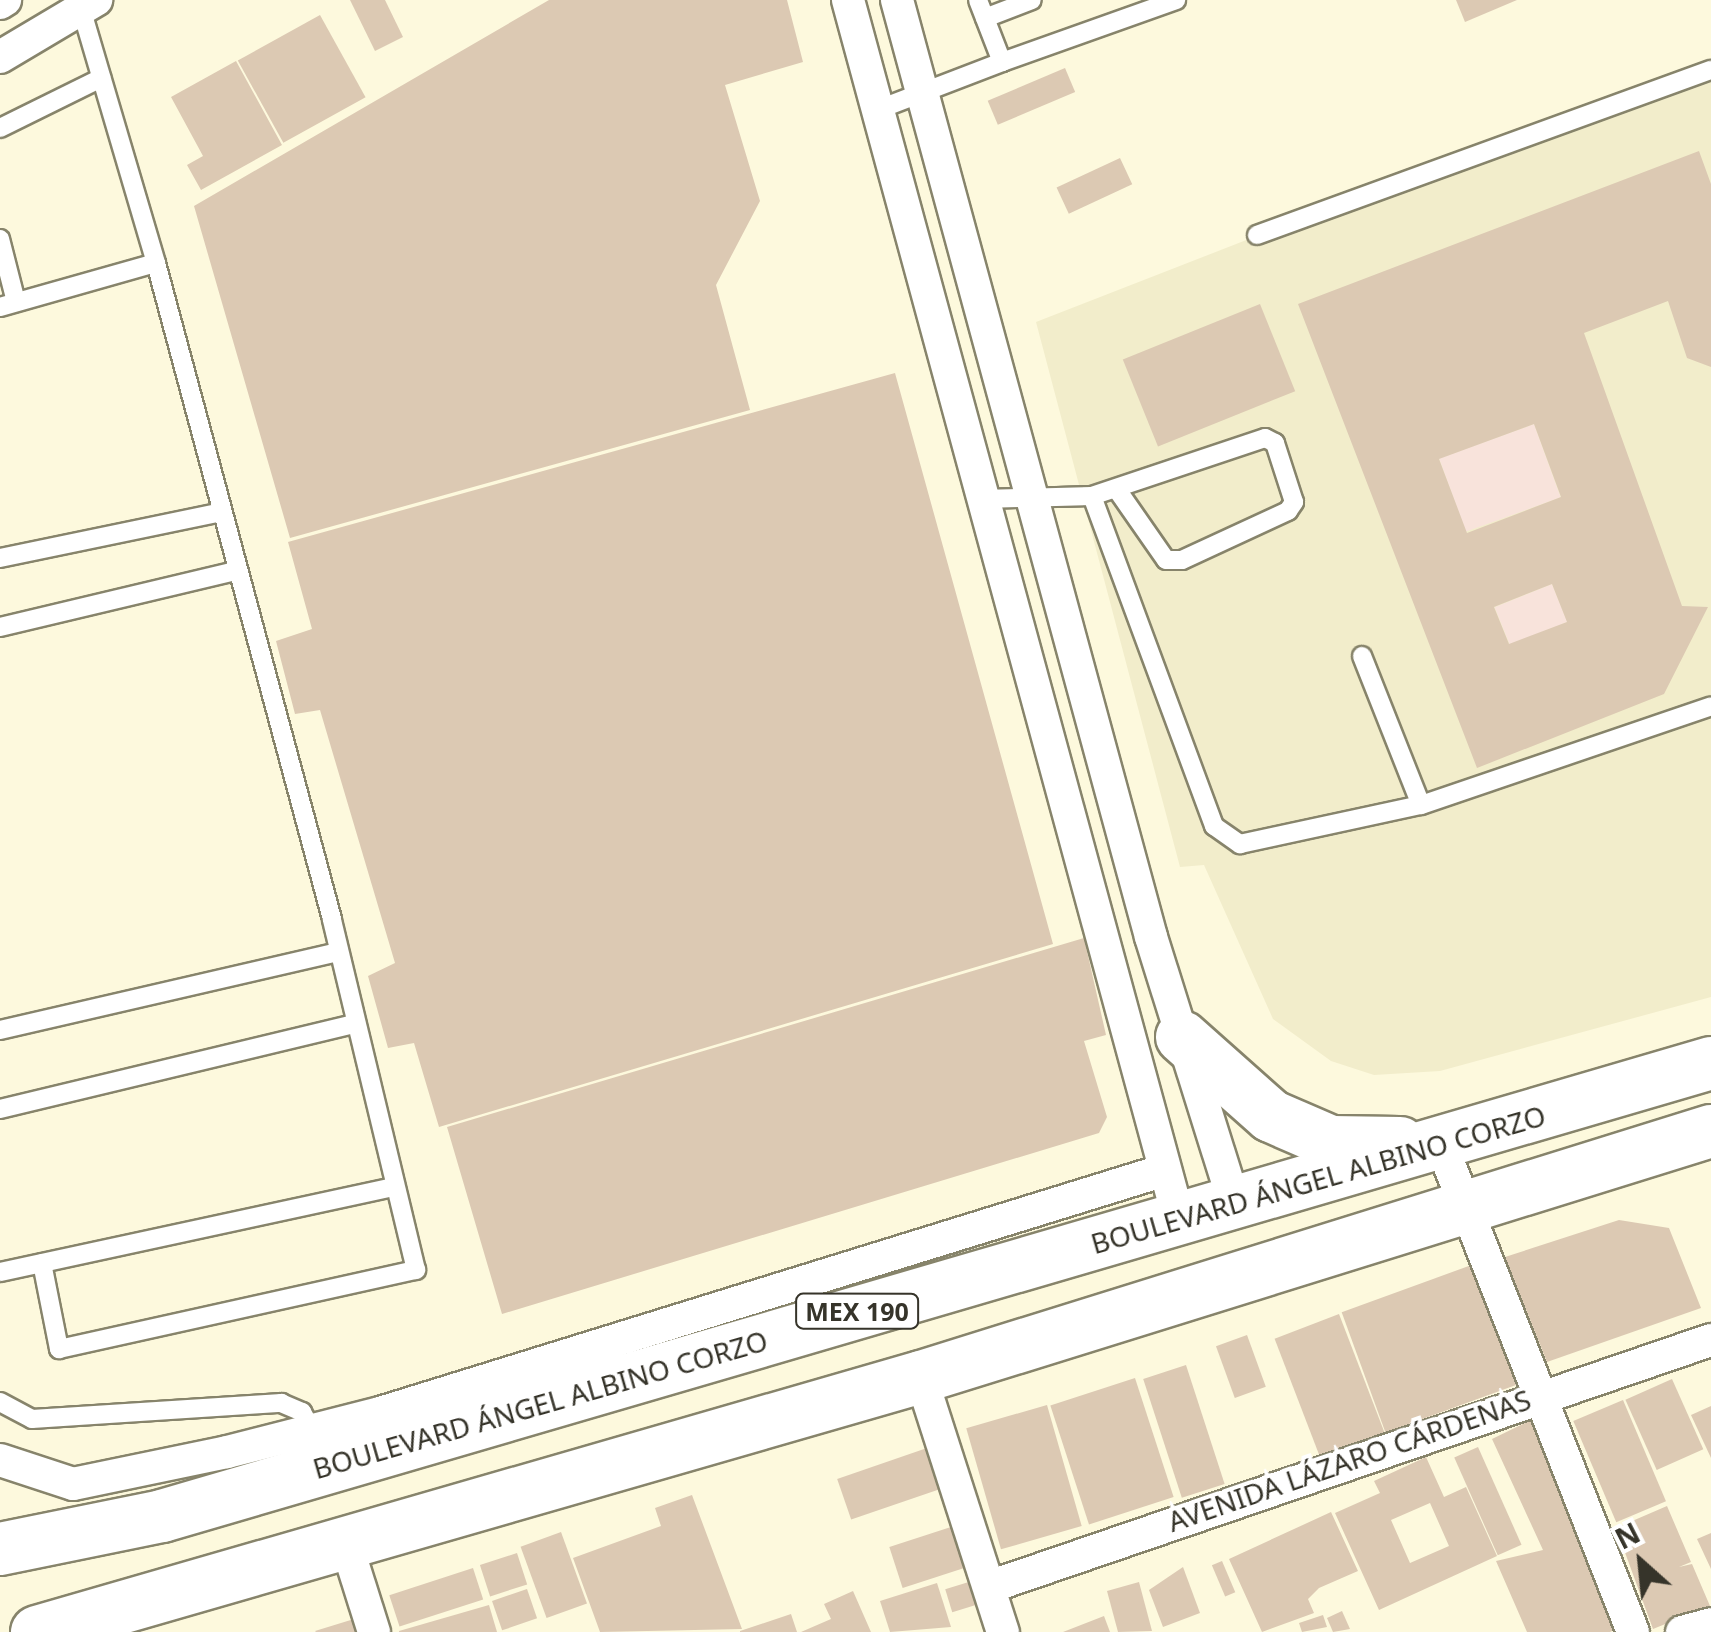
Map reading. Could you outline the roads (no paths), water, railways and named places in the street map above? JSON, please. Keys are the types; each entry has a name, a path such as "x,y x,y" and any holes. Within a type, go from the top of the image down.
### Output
{"main road":[{"path":"1182,1036 1271,1116 1330,1142 1442,1144"},
{"name":"BOULEVARD ÁNGEL ALBINO CORZO","path":"4,1545 197,1506 901,1298 1236,1205 1711,1062"},
{"path":"37,1632 921,1377 1464,1202 1711,1130"},
{"path":"764,1296 796,1304 868,1287 901,1298"},
{"path":"197,1506 286,1460 312,1430"}],"street":[{"path":"848,0 1178,1220"},
{"path":"897,0 1182,1036 1236,1205"},
{"path":"0,56 85,3"},
{"path":"1442,1144 1632,1632"},
{"path":"0,1460 72,1484 312,1430 764,1296 1162,1171"},
{"name":"AVENIDA LÁZARO CÁRDENAS","path":"989,1587 1540,1393 1711,1340"},
{"path":"921,1377 1003,1632"},
{"path":"346,1543 374,1632"},
{"path":"1682,1632 1711,1624"}],"lane":[{"path":"978,0 1002,62"},
{"path":"985,18 1032,0"},
{"path":"877,110 1176,0"},
{"path":"42,1263 59,1349 416,1270 340,952 218,512 85,3"},
{"path":"1257,235 1711,70"},
{"path":"0,128 102,78"},
{"path":"0,238 8,304 156,263"},
{"path":"981,499 1092,496 1118,491 1265,438 1275,443 1294,502 1182,560 1166,560 1118,491"},
{"path":"1092,496 1214,826 1240,844 1420,804 1711,706"},
{"path":"0,558 218,512"},
{"path":"0,627 234,570"},
{"path":"1362,656 1420,804"},
{"path":"0,1030 340,952"},
{"path":"0,1110 355,1024"},
{"path":"0,1272 394,1187"},
{"path":"0,1402 32,1419 281,1403 302,1412 312,1430"}]}
